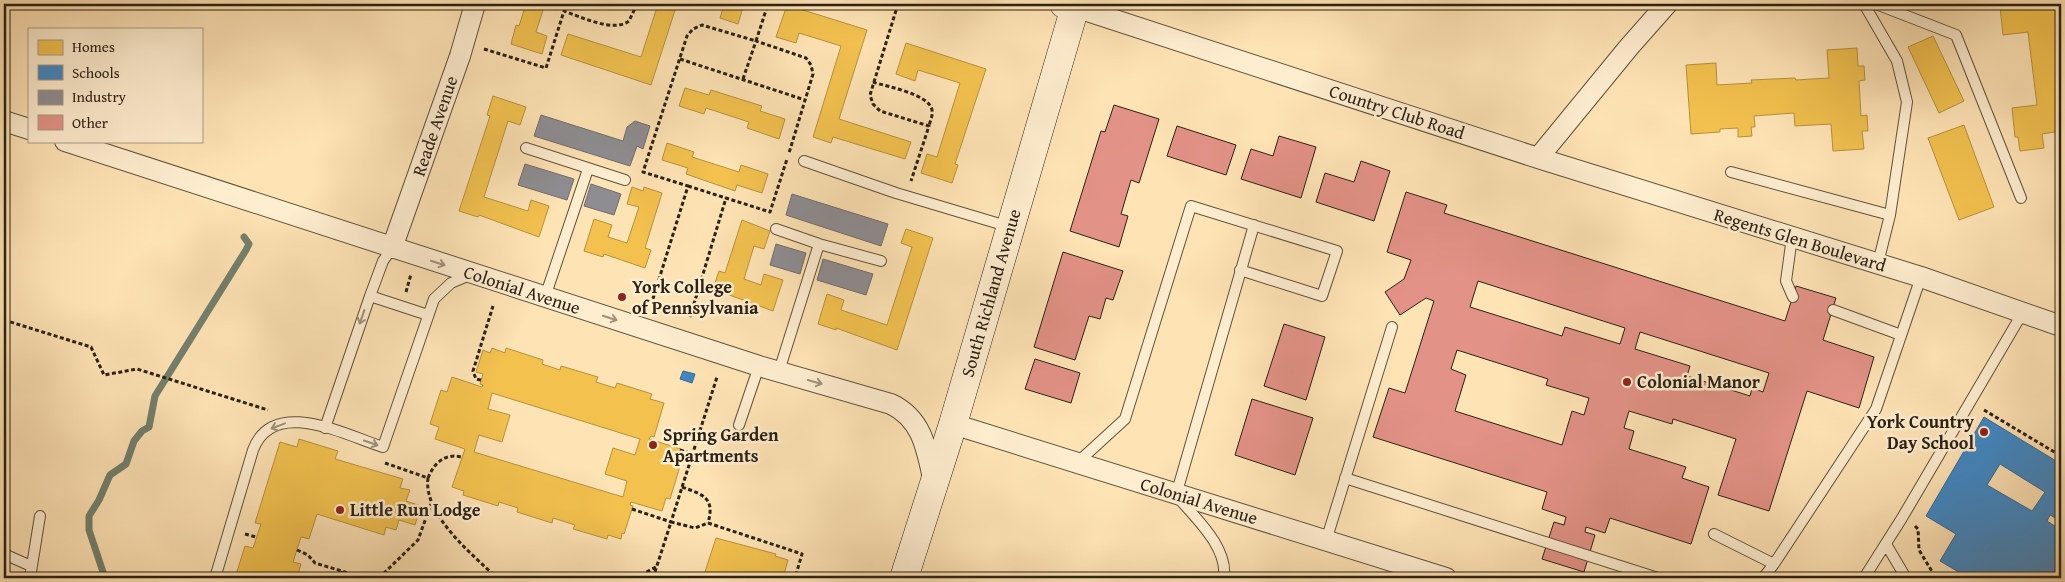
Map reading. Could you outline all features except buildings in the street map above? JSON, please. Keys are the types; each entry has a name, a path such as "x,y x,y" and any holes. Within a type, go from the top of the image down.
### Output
{"main road":[{"name":"South Richland Avenue","path":"904,578 953,424 1010,228 1069,6"}],"street":[{"name":"Reade Avenue","path":"392,248 460,56 475,4"},
{"path":"1538,158 1629,47 1667,4"},
{"name":"Country Club Road","path":"1069,6 1538,158"},
{"path":"4,121 28,129"},
{"name":"Colonial Avenue","path":"68,142 471,274 900,409 918,426 925,440 934,483"},
{"name":"Regents Glen Boulevard","path":"1538,158 1878,263 2061,326"},
{"name":"Colonial Avenue","path":"953,424 1446,578"}],"lane":[{"path":"1864,4 1897,61 1907,102 1890,215 1878,263"},
{"path":"1876,4 1956,35 2021,198"},
{"path":"526,148 625,180"},
{"path":"804,161 1010,228"},
{"path":"545,297 588,169"},
{"path":"1731,172 1890,215"},
{"path":"1078,462 1125,419 1191,206 1337,251 1322,296 1240,270"},
{"path":"1224,578 1225,568 1218,549 1176,494 1254,225"},
{"path":"776,229 881,262"},
{"path":"1792,237 1786,281 1793,297"},
{"path":"779,371 819,244"},
{"path":"325,428 370,296 383,262 392,248"},
{"path":"215,578 253,450 262,434 278,425 294,422 312,423 383,447 434,299 451,283 471,274"},
{"path":"1763,578 1876,409 1921,277"},
{"path":"370,296 428,315"},
{"path":"1832,310 1901,335"},
{"path":"1864,578 1902,518 2023,312"},
{"path":"1326,541 1392,327"},
{"path":"738,425 759,366"},
{"path":"1346,478 1658,578"},
{"path":"30,578 40,516"},
{"path":"1714,534 1774,564"},
{"path":"1886,544 1906,578"},
{"path":"4,554 31,566"}],"path":[{"path":"484,49 546,68 566,4"},
{"path":"564,11 608,25 618,26 629,21 637,4"},
{"path":"743,79 768,4"},
{"path":"898,4 873,82 870,95 872,104 876,108 929,126"},
{"path":"707,25 756,41 803,56 812,65 813,74 770,212 643,172 687,36 697,26 707,25"},
{"path":"680,59 806,100"},
{"path":"873,82 926,100 932,113 910,184"},
{"path":"651,305 688,186"},
{"path":"690,317 726,198"},
{"path":"406,292 412,271"},
{"path":"481,380 476,379 473,371 493,306"},
{"path":"4,320 91,347 104,375 137,369 268,410"},
{"path":"653,578 717,377"},
{"path":"1970,402 2061,456"},
{"path":"680,450 693,454"},
{"path":"461,457 454,455 443,458 432,469 428,478 427,490 432,504 460,542 497,578"},
{"path":"381,462 428,478"},
{"path":"682,487 697,492 710,505 712,509 708,523"},
{"path":"379,578 418,540 432,504"},
{"path":"632,508 671,522 695,528 708,523 802,554 795,578"},
{"path":"1902,518 1918,529 1919,550 1936,578"},
{"path":"243,533 256,538"},
{"path":"296,550 308,555 315,563 365,578"},
{"path":"635,578 656,567"},
{"path":"339,578 342,571"},
{"path":"401,578 428,576 459,578"}],"waterway":[{"path":"105,578 89,530 89,516 99,500 110,475 126,464 134,441 142,431 149,427 155,396 246,250 249,244 244,237"}],"place":[{"name":"York College of Pennsylvania","path":"622,297"},
{"name":"Colonial Manor","path":"1627,382"},
{"name":"York Country Day School","path":"1984,432"},
{"name":"Spring Garden Apartments","path":"653,445"},
{"name":"Little Run Lodge","path":"340,510"}]}
